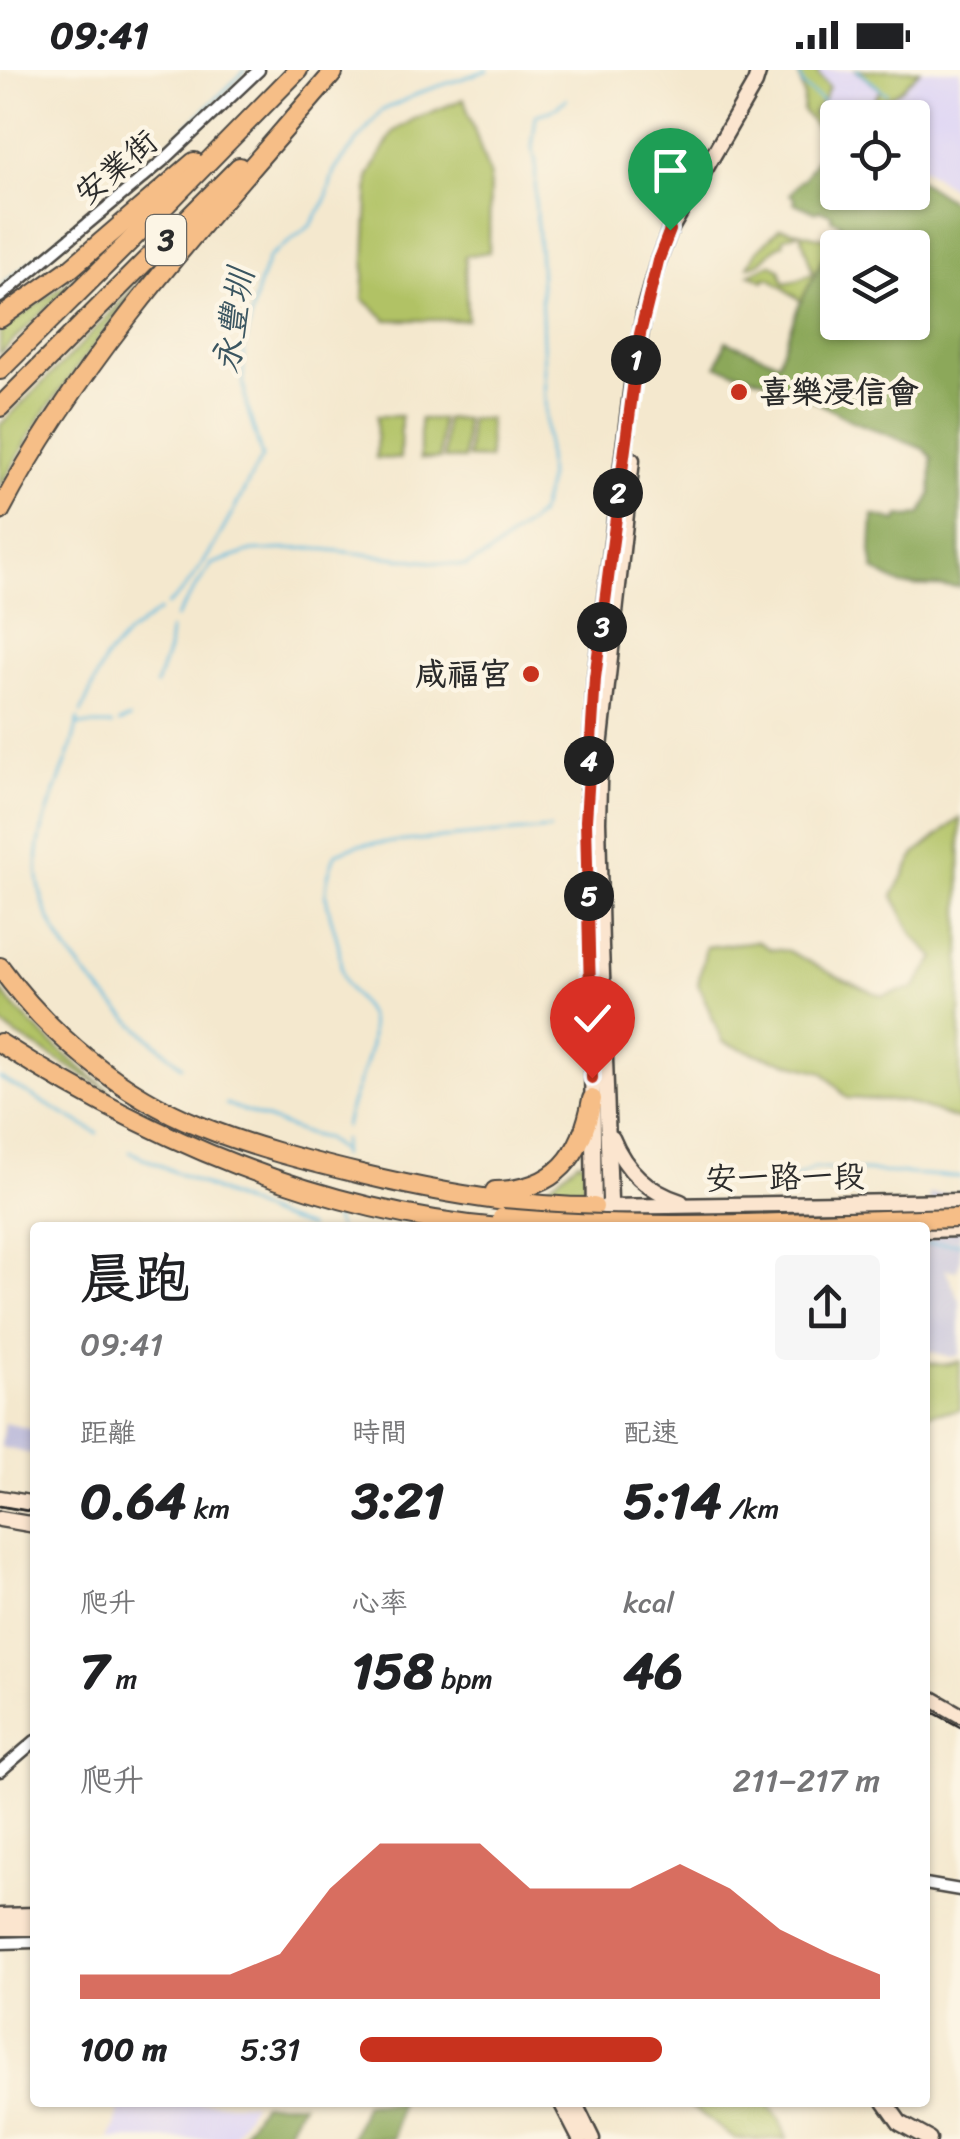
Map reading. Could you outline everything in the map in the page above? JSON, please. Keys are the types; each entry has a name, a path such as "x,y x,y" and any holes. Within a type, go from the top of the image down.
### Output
{"highway":[{"name":"3","path":"0,370 298,70"},
{"name":"3","path":"0,407 334,71"},
{"path":"0,511 39,444 109,342 158,278 334,71"},
{"path":"0,318 71,268 278,90"},
{"path":"0,967 37,1012 96,1064 154,1102 219,1141 314,1172 501,1218 960,1209"},
{"path":"0,1043 82,1094 186,1146 268,1178 360,1205 448,1222"},
{"path":"434,1190 519,1190 546,1180 564,1166 579,1144 592,1098"},
{"path":"197,1125 328,1166 434,1190 518,1202 602,1207"},
{"path":"186,1146 214,1150 280,1172 397,1202 453,1213 559,1222"},
{"path":"712,1222 960,1218"}],"main road":[{"path":"608,1222 602,1207 592,1098 586,821 595,678 640,334 658,261 670,230 759,70"},
{"path":"597,1222 602,1207 608,1128 598,835 600,748 647,336 652,308 678,233 762,86 767,70"},
{"path":"608,1128 616,1150 638,1178 664,1196 695,1206"},
{"name":"安一路一段","path":"602,1207 960,1201"},
{"path":"776,1222 782,1205"},
{"path":"930,1230 960,1230"},
{"path":"0,1498 30,1503"},
{"path":"0,1519 30,1524"},
{"path":"930,1688 960,1705"},
{"path":"930,1699 960,1715"},
{"path":"0,1916 30,1915"},
{"path":"0,1928 30,1928"},
{"path":"564,2107 580,2139"},
{"path":"576,2107 592,2139"},
{"path":"888,2107 900,2123 928,2139"}],"street":[{"name":"安業街","path":"0,297 165,159 260,70"},
{"path":"0,1771 30,1745"},
{"path":"930,1885 960,1890"},
{"path":"0,1944 30,1942"}],"shaded area":[{"path":"798,70 960,70 960,194 930,173 930,100 820,100 820,132 803,111"},
{"path":"929,1194 960,1194 960,1239 945,1239 960,1240 957,1271 945,1269 960,1301 960,1355 951,1357 930,1351 933,1239"},
{"path":"4,1423 30,1429 30,1454 1,1447"},
{"path":"119,2107 251,2107 231,2139 110,2139"}],"green space":[{"path":"798,70 819,70 829,87 813,114 820,119 820,132 803,111"},
{"path":"856,70 920,70 894,95 873,100 881,90"},
{"path":"464,99 490,177 489,252 465,256 467,320 387,320 363,299 369,176 393,132"},
{"path":"819,155 820,210 815,212 794,203 790,194"},
{"path":"930,187 960,207 960,587 902,585 874,570 873,515 897,521 899,516 921,514 931,494 932,458 924,449 768,381 717,366 726,341 778,362 798,307 820,266 820,340 930,340 930,230 839,230 842,224 831,219 832,215 820,210 930,210"},
{"path":"780,228 799,232 783,238 784,244 759,263 748,266 757,251"},
{"path":"800,233 820,237 820,264 801,301 771,279 764,281 749,274 771,264 780,269 784,283 813,273"},
{"path":"85,270 0,354 0,331"},
{"path":"143,278 41,417 0,488 0,425"},
{"path":"377,416 401,416 400,459 376,458"},
{"path":"420,419 441,419 440,459 420,459"},
{"path":"445,419 465,419 464,459 444,459"},
{"path":"469,419 489,419 489,459 468,458"},
{"path":"960,818 960,1120 906,1102 847,1098 823,1072 723,1042 698,984 706,947 757,941 770,949 788,951 882,996 914,988 935,958 914,936 893,896 915,854"},
{"path":"0,989 38,1031 110,1091 0,1023"},
{"path":"578,1161 584,1166 584,1200 543,1197 544,1189"},
{"path":"960,1361 960,1410 930,1413 930,1363"},
{"path":"259,2107 300,2107 283,2139 239,2139"},
{"path":"363,2107 399,2107 393,2139 351,2139"},
{"path":"691,2107 771,2107 787,2139 735,2139"}],"waterway":[{"path":"2,285 132,180 246,70"},
{"name":"永豐圳","path":"167,605 207,557 262,457 246,404 243,377 244,348 268,258 311,225 326,200 334,171 381,111 424,91 488,70"},
{"path":"799,70 803,86 820,100"},
{"path":"857,70 887,94"},
{"path":"175,618 212,564 252,551 313,548 465,566 488,555 539,515 548,481 536,162 532,148 536,115 551,111 567,99"},
{"name":"永豐圳","path":"81,713 105,659 128,634 159,611"},
{"path":"156,685 170,630"},
{"name":"永豐圳","path":"78,719 39,844 38,878 46,910 81,969 182,1066"},
{"path":"119,723 129,719"},
{"path":"79,725 112,725"},
{"path":"345,1127 371,1033 368,1016 343,977 328,908 327,879 336,853 358,845 550,829"},
{"path":"0,1078 97,1133"},
{"name":"永豐圳","path":"226,1104 324,1138 341,1151"},
{"name":"永豐圳","path":"341,1156 343,1140"},
{"path":"130,1152 291,1222"},
{"path":"791,1180 814,1168 960,1177"},
{"path":"333,1214 336,1222"},
{"path":"930,1244 960,1243"}],"tram line":[{"path":"0,1506 30,1511"},
{"path":"930,1711 960,1727"}],"place":[{"name":"喜樂浸信會","path":"739,392"},
{"name":"咸福宮","path":"531,674"}],"route":[{"path":"592,1078 586,821 595,678 640,334 670,230"}]}
